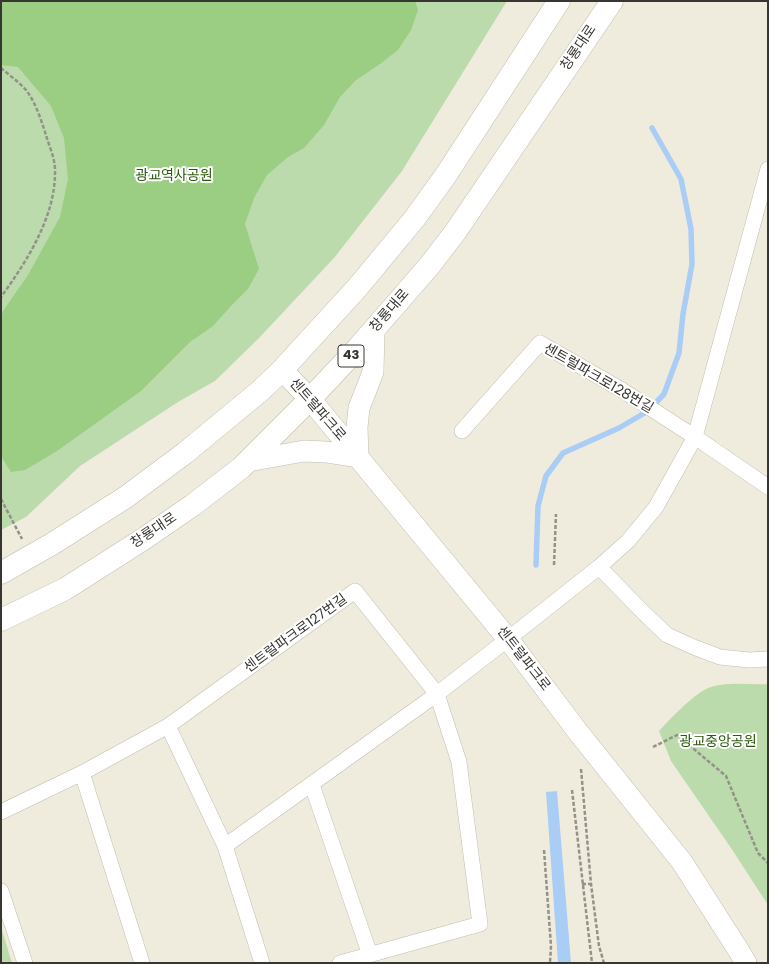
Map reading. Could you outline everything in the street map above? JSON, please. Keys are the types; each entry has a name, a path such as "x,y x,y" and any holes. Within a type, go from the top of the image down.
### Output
{"main road":[{"path":"1,573 126,497 190,449 260,391 282,370 357,288 415,218 446,176 559,1"},
{"name":"창룡대로","path":"1,620 65,588 142,540 193,505 241,468 310,399 374,330 430,265 456,231 612,1"}],"street":[{"path":"225,846 437,694 599,568 628,541 656,507 695,437 768,169"},
{"path":"248,461 304,451 326,452 358,457 359,408 373,372 374,330"},
{"name":"센트럴파크로128번길","path":"462,431 540,343 622,390 695,437 768,487"},
{"name":"센트럴파크로","path":"282,370 310,399 508,639 578,732 682,862 746,963"},
{"path":"599,568 667,635 720,657 749,660 768,659"},
{"name":"센트럴파크로127번길","path":"1,812 82,773 168,726 355,591 437,694 459,762 480,924 340,963"},
{"path":"168,726 225,846 262,963"},
{"path":"82,773 142,963"},
{"path":"312,785 370,955"},
{"path":"1,891 25,963"}],"path":[{"path":"1,68 26,90 35,105 43,125 55,168 51,204 46,221 12,282 1,297"},
{"path":"1,499 7,513 31,556"},
{"path":"554,565 556,514"},
{"path":"653,747 677,735 726,776 758,853 768,863"},
{"path":"581,762 591,884 599,946 604,963"},
{"path":"572,790 592,963"},
{"path":"544,850 551,946 550,963"},
{"path":"582,884 591,884"}],"green space":[{"name":"광교역사공원","path":"1,1 507,1 402,171 334,258 259,338 215,381 178,402 80,466 26,517 1,530"},
{"name":"광교역사공원","path":"1,1 415,1 418,10 411,30 398,50 356,80 340,97 324,125 304,148 288,157 267,175 254,198 245,224 259,269 248,289 213,326 190,342 141,391 57,451 25,470 11,472 1,456 1,318 3,311 28,275 60,217 68,179 64,138 51,106 18,67 1,65"},
{"name":"광교중앙공원","path":"729,684 768,684 768,905 671,761 659,731 688,702 706,689"},
{"path":"1,927 12,963 1,963"}],"water":[{"path":"557,791 571,963 558,963 546,792"}],"waterway":[{"path":"536,565 538,506 546,476 563,453 619,428 648,411 664,394 679,353 683,314 692,264 691,229 681,179 652,128"}]}
